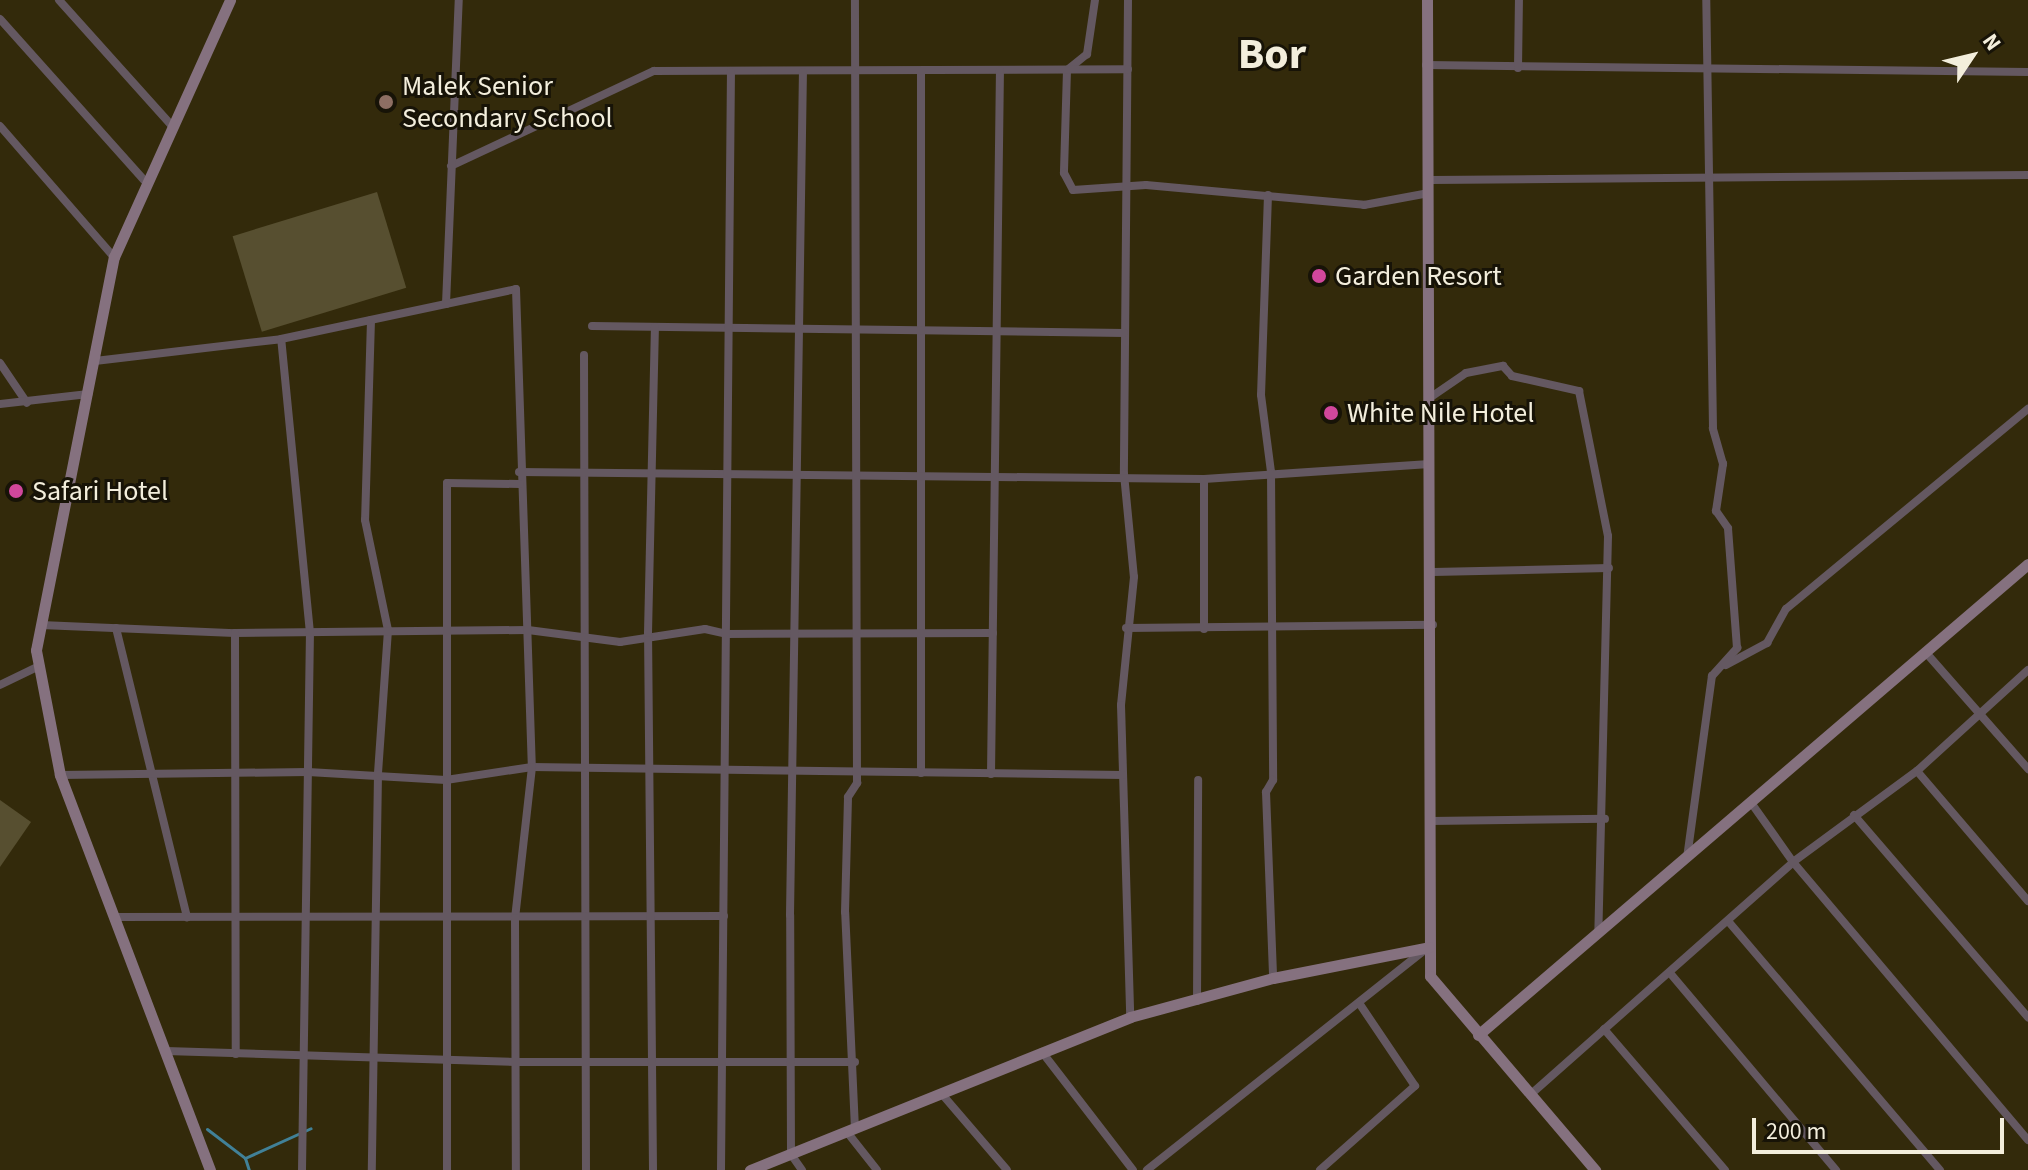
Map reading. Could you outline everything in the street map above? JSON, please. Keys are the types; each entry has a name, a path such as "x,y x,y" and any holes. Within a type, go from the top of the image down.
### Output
{"street":[{"path":"59,0 171,125"},
{"path":"210,1170 60,775 37,667 41,625 114,257 144,180 230,0"},
{"path":"446,304 459,0"},
{"path":"855,0 857,772 848,797 845,912 855,1062 851,1130 877,1170"},
{"path":"1067,70 1087,54 1095,0"},
{"path":"1128,0 1124,474 1133,559 1126,628 1123,775 1130,1017"},
{"path":"1427,0 1433,572 1430,976 1595,1170"},
{"path":"1518,68 1519,0"},
{"path":"1686,859 1712,676 1737,648 1728,528 1716,511 1723,464 1713,428 1705,181 1711,70 1706,0"},
{"path":"0,19 144,180"},
{"path":"1426,65 2028,72"},
{"path":"451,166 654,71 1128,69"},
{"path":"991,774 1000,70"},
{"path":"1067,70 1066,184 1083,191 1128,186 1364,205 1431,193"},
{"path":"921,71 921,773"},
{"path":"721,1170 731,72"},
{"path":"802,1170 791,1154 790,772 803,72"},
{"path":"0,126 114,257"},
{"path":"1431,180 1705,181 2028,175"},
{"path":"1268,195 1261,395 1271,472 1273,780 1266,792 1273,978"},
{"path":"95,361 281,339 516,289 519,472 532,767 515,918 516,1170"},
{"path":"371,320 365,520 388,630 378,774 372,1170"},
{"path":"592,326 996,335 1124,333"},
{"path":"653,1170 648,633 655,327"},
{"path":"281,339 310,633 309,917 302,1170"},
{"path":"584,355 586,1170"},
{"path":"0,363 27,403"},
{"path":"1431,397 1466,373 1503,366 1512,376 1579,391 1609,568 1605,819 1598,935"},
{"path":"0,404 88,394"},
{"path":"1712,676 1767,643 1786,609 2028,409"},
{"path":"519,472 654,471 995,479 1124,474 1204,479 1271,472 1430,464"},
{"path":"1204,479 1204,629"},
{"path":"447,1170 447,483 520,484"},
{"path":"1478,1035 1928,655 2028,564"},
{"path":"1433,572 1609,568"},
{"path":"41,625 235,633 528,630 584,633 620,642 648,633 705,629 726,634 993,633"},
{"path":"1126,628 1433,625"},
{"path":"116,628 149,774 187,917"},
{"path":"235,633 236,1054"},
{"path":"1928,655 2028,769"},
{"path":"0,685 37,667"},
{"path":"1530,1095 1793,862 1917,771 2028,670"},
{"path":"60,775 308,772 446,780 532,767 585,772 1123,775"},
{"path":"1917,771 2028,901"},
{"path":"1197,1002 1198,780"},
{"path":"1752,804 1793,862 2028,1140"},
{"path":"1854,815 2028,1017"},
{"path":"1430,821 1605,819"},
{"path":"115,917 724,916"},
{"path":"1728,921 1940,1170"},
{"path":"750,1170 1130,1017 1197,1002 1273,978 1429,947"},
{"path":"1147,1170 1429,947"},
{"path":"1670,973 1836,1170"},
{"path":"1320,1170 1415,1086 1359,1003"},
{"path":"1604,1029 1725,1170"},
{"path":"166,1051 516,1062 855,1062"},
{"path":"1042,1052 1133,1170"},
{"path":"941,1093 1007,1170"}],"shaded area":[{"path":"377,192 406,288 262,332 233,236"},
{"path":"0,800 31,822 0,867"}],"waterway":[{"path":"245,1158 311,1128"},
{"path":"207,1129 245,1158 249,1170"}],"place":[{"name":"Malek Senior Secondary School","path":"386,102"},
{"name":"Garden Resort","path":"1319,276"},
{"name":"White Nile Hotel","path":"1331,413"},
{"name":"Safari Hotel","path":"16,491"}],"district":[{"name":"Bor","path":"1272,55"}]}
